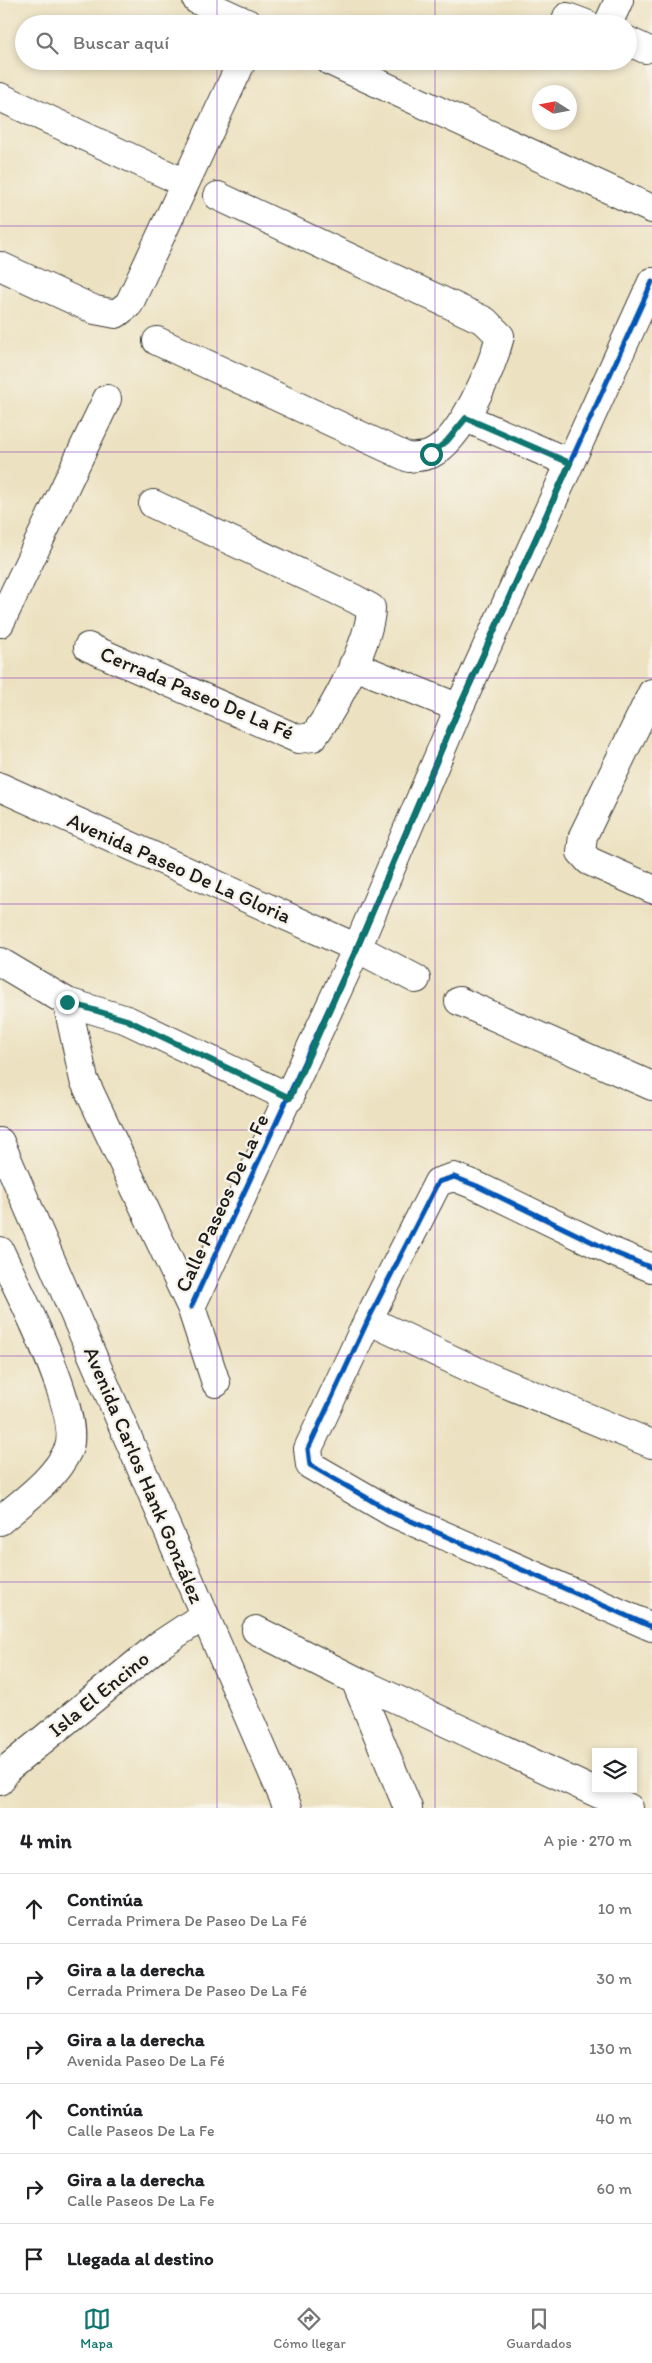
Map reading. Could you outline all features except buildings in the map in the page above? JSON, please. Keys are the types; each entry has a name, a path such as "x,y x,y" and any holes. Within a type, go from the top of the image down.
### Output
{"street":[{"path":"197,0 230,15"},
{"path":"612,15 619,0"},
{"path":"0,266 95,310 116,314 129,304 238,70"},
{"path":"350,70 652,209"},
{"path":"0,97 185,183"},
{"path":"157,341 409,458 431,454 447,441 466,418 496,351 500,336 485,321 218,196"},
{"name":"Calle Paseos De La Fe","path":"191,1307 290,1098 357,948 459,708 652,282"},
{"path":"0,622 107,399"},
{"path":"466,418 570,463"},
{"name":"Cerrada Paseo De La Fé","path":"88,647 298,739 313,737 322,726 353,665 371,622 371,608 154,504"},
{"path":"353,665 459,708"},
{"path":"650,703 583,836 581,852 589,861 652,889"},
{"name":"Avenida Paseo De La Gloria","path":"0,787 357,948 416,979"},
{"path":"0,962 67,1002"},
{"path":"459,1001 652,1086"},
{"name":"Calle Paseos De La Fe","path":"191,1307 84,1080 67,1002 127,1020 290,1098"},
{"name":"Avenida Carlos Hank González","path":"0,1142 288,1808"},
{"path":"652,1268 613,1252 478,1186 454,1177 438,1182 368,1320 308,1448 310,1465 393,1513 652,1627"},
{"path":"0,1251 63,1391 69,1424 69,1448 58,1467 41,1486 0,1521"},
{"path":"191,1307 216,1384"},
{"path":"368,1320 487,1376 652,1444"},
{"name":"Isla El Encino","path":"0,1780 7,1769 158,1646 205,1616"},
{"path":"256,1630 355,1680 629,1808"},
{"path":"355,1680 408,1808"}],"cycle path":[{"path":"191,1307 357,948 459,708 652,282"},
{"path":"652,1268 613,1252 477,1186 454,1177 438,1182 368,1320 308,1449 310,1465 393,1513 652,1627"}],"route":[{"path":"67,1002 127,1020 290,1098 357,948 459,708 570,463 466,418 447,441 431,454"}]}
